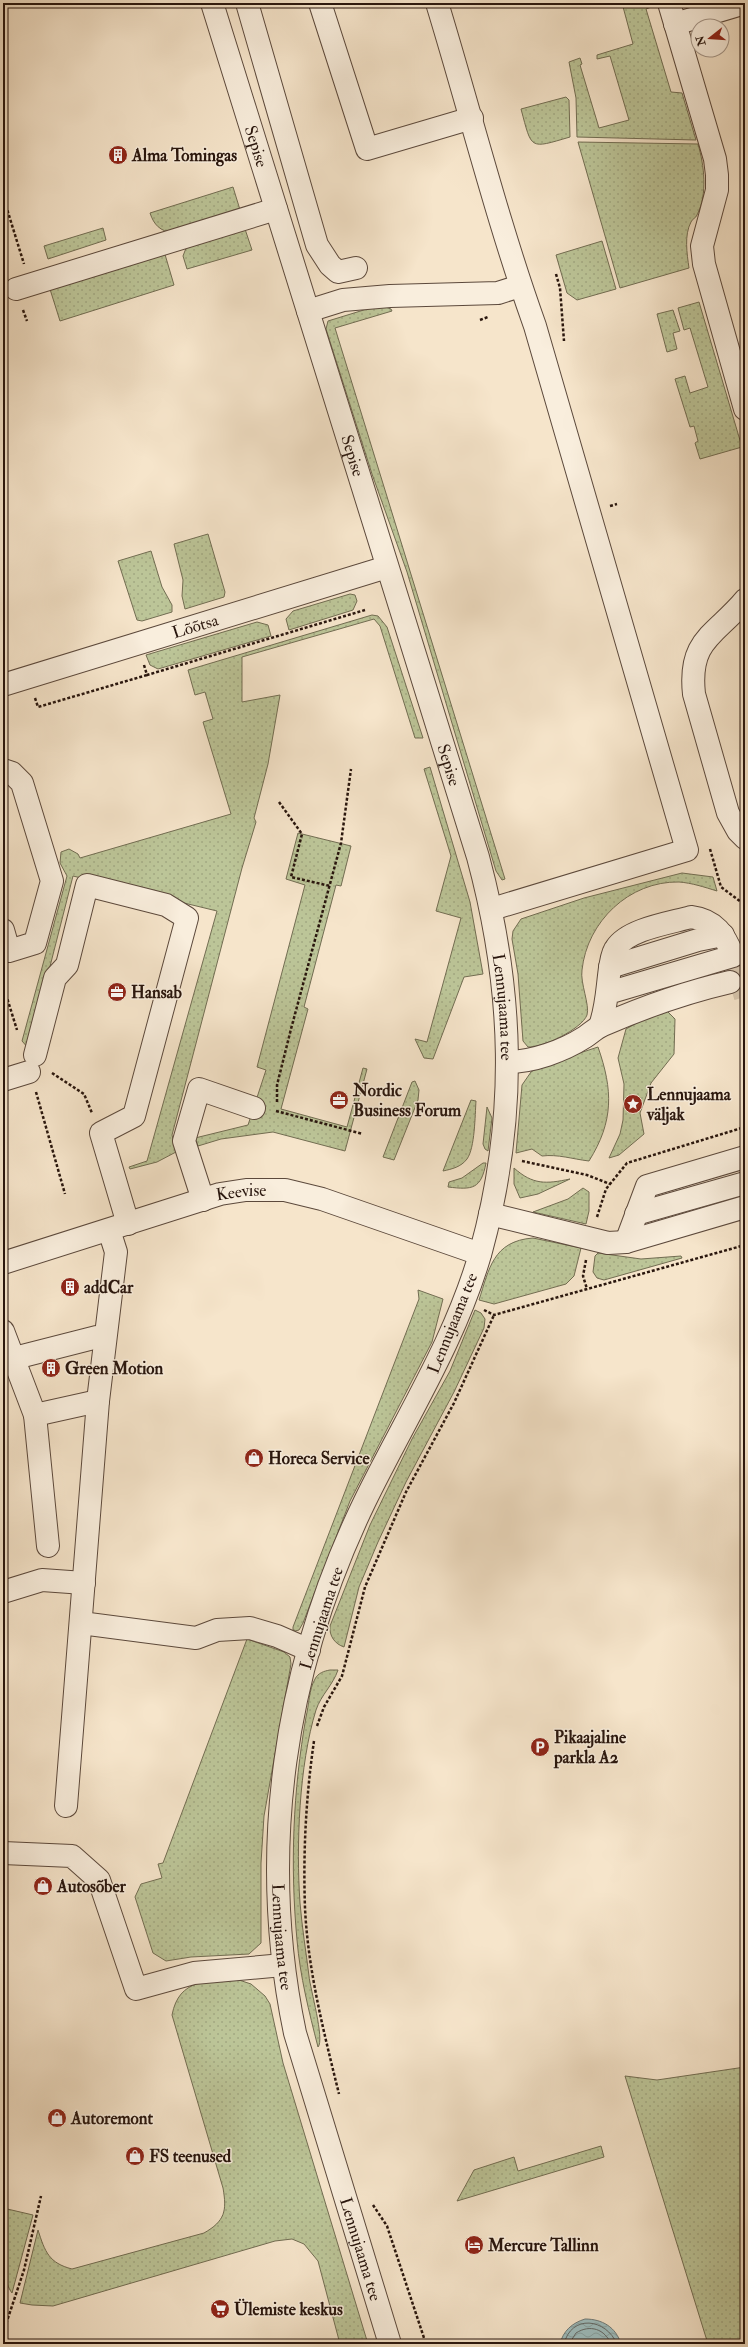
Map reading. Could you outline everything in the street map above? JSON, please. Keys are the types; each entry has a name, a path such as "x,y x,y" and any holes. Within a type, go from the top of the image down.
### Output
{"street":[{"name":"Sepise","path":"212,3 492,909"},
{"path":"247,3 317,245 330,265 338,272 356,268"},
{"path":"320,3 367,149 472,118"},
{"path":"437,3 472,118 506,242 539,341 687,850 492,909"},
{"path":"669,3 715,159 717,190 702,246 704,264 745,409"},
{"path":"675,24 745,3"},
{"path":"16,289 276,210"},
{"path":"308,311 343,300 390,296 498,293 520,286"},
{"name":"Lõõtsa","path":"3,685 387,567"},
{"path":"745,600 710,632 698,652 692,675 694,694 728,813 738,831 745,838"},
{"path":"3,770 12,773 22,783 52,881 34,943 9,951 3,930"},
{"path":"3,1080 32,1064 55,978 67,965 87,885 166,905 187,918 134,1116 102,1133 119,1227 98,1400 66,1806"},
{"name":"Lennujaama tee","path":"390,2344 295,2033 283,1965 279,1923 277,1866 280,1801 289,1732 309,1650 333,1578 363,1505 434,1369 452,1328 480,1254 490,1214 501,1158 508,1092 506,1017 502,975 492,909"},
{"path":"600,1026 607,1007 608,993 610,967 723,935 732,956 608,993"},
{"path":"507,1062 526,1060 568,1046 600,1026 648,1006 730,982"},
{"path":"203,1200 184,1141 199,1089 254,1108"},
{"path":"626,1242 647,1186 745,1157"},
{"path":"636,1214 745,1183"},
{"name":"Keevise","path":"3,1263 203,1200 246,1190 285,1190 322,1199 480,1254"},
{"path":"490,1214 608,1243 626,1242 745,1207"},
{"path":"3,1331 8,1359 35,1416 48,1546"},
{"path":"8,1359 97,1337"},
{"path":"35,1416 98,1400"},
{"path":"3,1592 42,1580 84,1583"},
{"path":"81,1623 196,1638 217,1630 250,1628 277,1636 309,1650"},
{"path":"3,1853 72,1856 99,1880 136,1989 194,1973 283,1965"}],"path":[{"path":"3,196 28,275 14,284 27,321"},
{"path":"29,677 38,707 365,610"},
{"path":"143,663 147,675"},
{"path":"350,769 341,843 277,1085 277,1111 362,1134"},
{"path":"279,802 302,834 291,877 330,886"},
{"path":"32,1064 51,1072 84,1094 102,1133"},
{"path":"514,1159 587,1175 610,1184"},
{"path":"341,2099 320,2017 305,1909 305,1843 309,1779 316,1726 324,1707 342,1676 365,1587 406,1492 454,1403 494,1315 745,1245"},
{"path":"6,2344 3,2334 24,2270 41,2196"},
{"path":"370,2199 376,2212 387,2226 426,2344"}],"green space":[{"path":"622,3 655,3 654,6 646,9 671,92 682,93 696,140 577,137 576,98 569,62 580,58 582,64 580,65 599,128 629,120 610,56 597,59 597,55 633,44"},
{"path":"566,97 569,100 570,137 547,143 534,143 528,132 521,109"},
{"path":"578,142 698,144 702,161 704,189 700,207 687,233 687,257 689,268 620,288"},
{"path":"233,187 241,213 173,233 164,231 158,227 153,221 150,213"},
{"path":"244,226 252,250 187,269 183,256 188,243"},
{"path":"103,228 106,240 48,259 44,246"},
{"path":"602,241 616,289 577,300 567,293 556,255"},
{"path":"164,251 174,285 60,321 49,286"},
{"path":"699,302 742,447 700,459 695,443 698,441 694,426 690,427 675,379 685,376 690,393 708,387 690,328 684,330 678,308"},
{"path":"380,305 391,309 392,311 335,328 505,879 502,880 496,871 407,572 372,474 326,329 328,321"},
{"path":"673,310 680,331 673,333 677,349 667,352 657,314"},
{"path":"208,534 225,592 224,597 185,609 182,596 183,580 174,544"},
{"path":"151,551 162,587 172,605 172,612 142,621 137,620 118,561"},
{"path":"350,594 355,595 357,601 353,610 289,630 286,619 293,611"},
{"path":"372,615 378,616 387,627 423,738 415,738 380,626 374,619 242,657 242,702 280,695 268,764 254,818 256,822 242,868 172,1135 176,1152 157,1162 130,1169 129,1167 147,1161 217,911 73,876 29,1049 22,1041 67,876 60,863 61,852 69,849 78,854 80,858 231,814 203,722 213,719 205,692 195,695 188,670"},
{"path":"257,622 268,625 271,636 158,669 150,665 146,655"},
{"path":"430,767 470,902 483,974 464,977 433,1059 424,1058 415,1039 427,1042 461,918 436,911 451,856 424,769"},
{"path":"298,833 351,846 341,886 336,885 304,1007 308,1009 281,1109 347,1127 363,1068 367,1069 345,1151 273,1132 221,1139 198,1146 195,1138 248,1125 266,1070 257,1067 305,885 286,879"},
{"path":"682,873 713,877 717,891 698,885 679,882 661,884 643,889 628,897 614,908 602,921 592,936 586,952 582,970 582,981 588,1011 584,1020 570,1032 561,1037 552,1041 528,1047 523,1041 518,974 512,939 513,931 521,919 584,898"},
{"path":"664,1008 675,1019 674,1054 651,1083 640,1113 644,1134 619,1155 609,1158 620,1134 623,1120 624,1084 618,1058 626,1029"},
{"path":"598,1047 603,1063 608,1091 607,1119 597,1146 589,1161 559,1156 542,1156 532,1149 516,1153 522,1085 531,1072 540,1066"},
{"path":"415,1081 419,1090 418,1100 394,1160 383,1157 412,1082"},
{"path":"471,1100 476,1101 474,1131 470,1154 459,1166 443,1171"},
{"path":"487,1107 492,1118 488,1151 485,1149 483,1144"},
{"path":"483,1163 486,1163 484,1172 478,1183 474,1186 470,1188 448,1187 449,1182 462,1178"},
{"path":"514,1168 527,1178 540,1182 554,1182 570,1179 538,1194 520,1198 514,1184"},
{"path":"583,1188 589,1192 589,1211 586,1224 533,1212 568,1199"},
{"path":"533,1238 581,1248 574,1276 566,1284 494,1304 479,1300 490,1268 495,1258 501,1251 520,1240"},
{"path":"598,1253 641,1259 681,1256 682,1258 604,1280 597,1278 593,1272 595,1256"},
{"path":"418,1290 443,1299 432,1342 350,1501 303,1623 299,1630 295,1631 293,1630 293,1627 419,1299"},
{"path":"475,1310 481,1313 485,1319 484,1328 454,1392 406,1482 378,1542 359,1587 344,1647 333,1639 330,1633 330,1626 370,1525 412,1439 450,1371"},
{"path":"247,1639 284,1652 290,1657 291,1664 264,1816 261,1863 261,1943 249,1954 191,1957 166,1961 153,1953 135,1897 141,1884 162,1878 158,1864 163,1863"},
{"path":"330,1670 338,1670 316,1710 306,1755 302,1780 298,1857 303,1930 309,1976 320,2035 318,2047 305,1994 298,1953 293,1856 298,1773 310,1692 318,1675"},
{"path":"239,1980 251,1984 265,1996 270,2004 283,2063 368,2344 340,2344 318,2261 304,2244 292,2239 275,2241 53,2306 20,2303 38,2230 43,2245 49,2256 64,2267 72,2269 204,2233 211,2229 220,2220 223,2215 225,2203 223,2188 172,2015 181,1994 188,1988 196,1984 206,1982"},
{"path":"745,2067 745,2344 708,2344 625,2076 657,2080"},
{"path":"601,2146 604,2157 457,2201 474,2170 514,2157 518,2171"},
{"path":"3,2208 33,2215 12,2293 8,2286 4,2265"}],"water":[{"path":"585,2319 603,2322 608,2325 616,2333 621,2344 560,2344 563,2335 569,2328"}],"tunnel":[{"path":"733,956 745,997"}],"place":[{"name":"Alma Tomingas","path":"118,155"},
{"name":"Hansab","path":"117,992"},
{"name":"Nordic Business Forum","path":"339,1100"},
{"name":"Lennujaama väljak","path":"633,1104"},
{"name":"addCar","path":"70,1287"},
{"name":"Green Motion","path":"51,1368"},
{"name":"Horeca Service","path":"254,1458"},
{"name":"Pikaajaline parkla A2","path":"540,1747"},
{"name":"Autosõber","path":"43,1886"},
{"name":"Autoremont","path":"57,2118"},
{"name":"FS teenused","path":"135,2156"},
{"name":"Mercure Tallinn","path":"474,2245"},
{"name":"Ülemiste keskus","path":"220,2309"}]}
